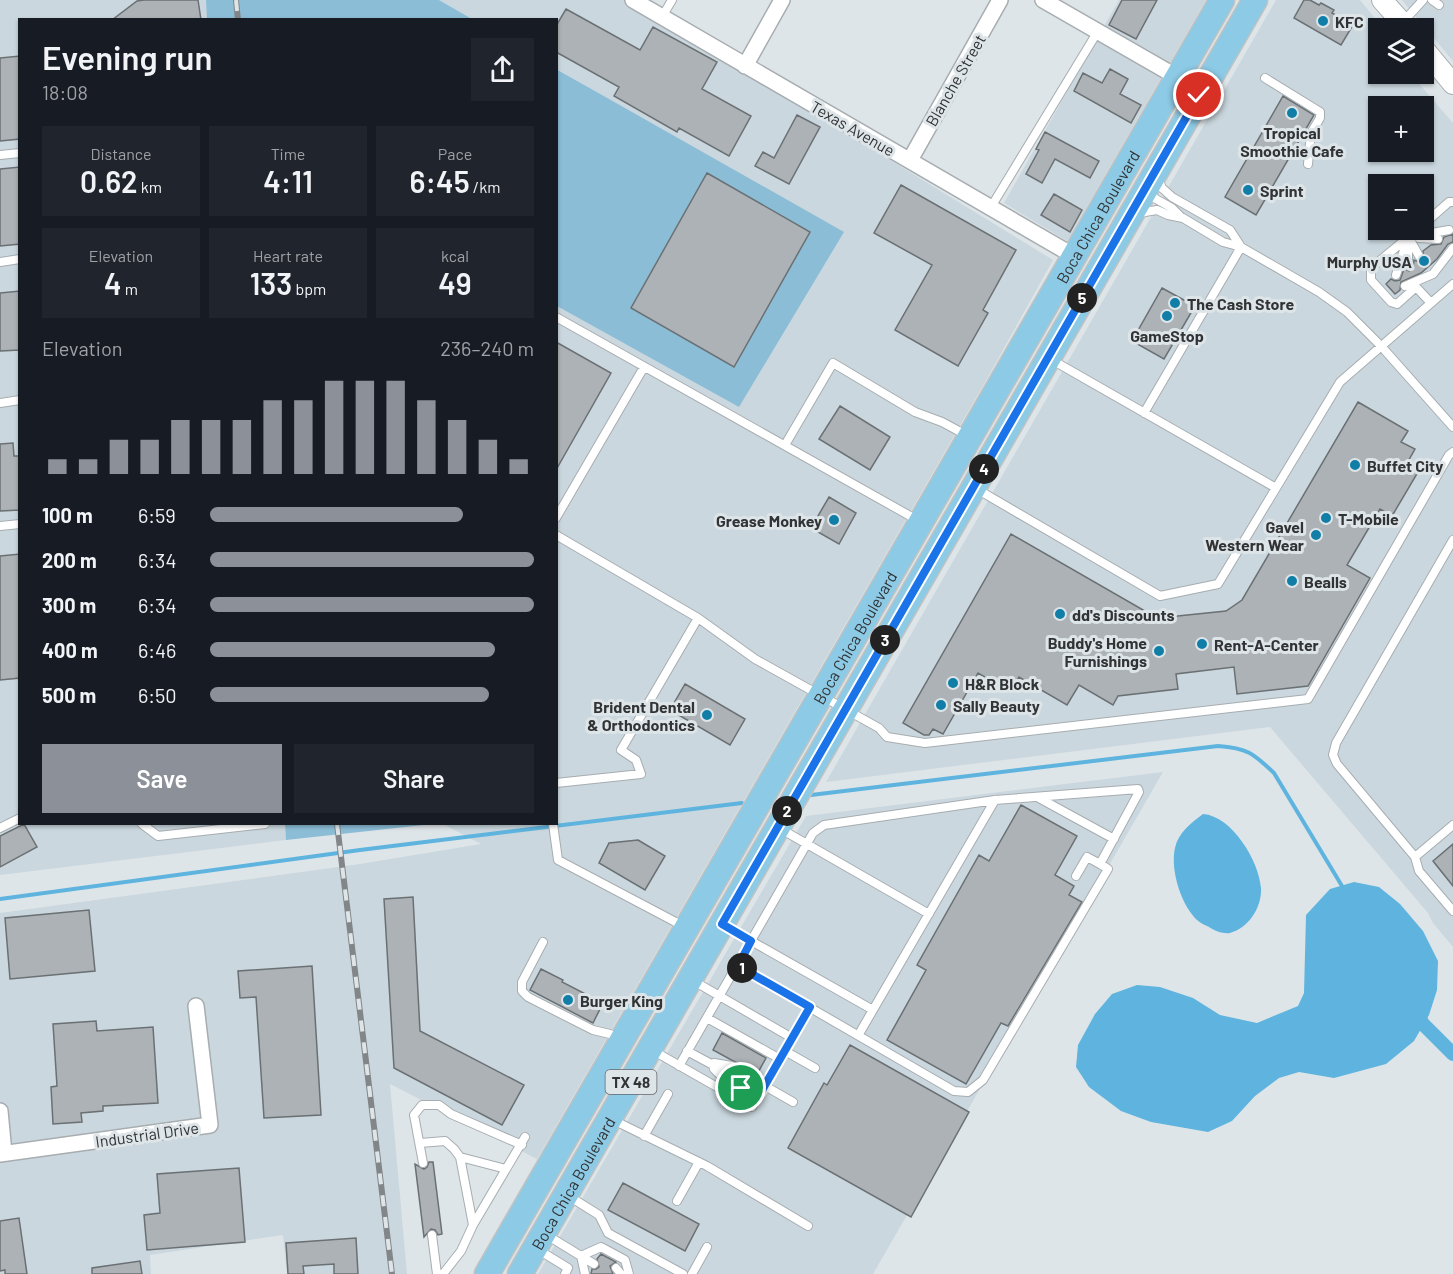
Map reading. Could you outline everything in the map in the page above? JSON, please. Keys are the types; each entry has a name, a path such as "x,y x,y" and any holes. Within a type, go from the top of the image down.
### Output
{"main road":[{"name":"Boca Chica Boulevard","path":"487,1274 1222,0"},
{"name":"Boca Chica Boulevard","path":"520,1274 1255,0"}],"street":[{"name":"Texas Avenue","path":"633,0 1074,256"},
{"path":"746,66 782,0"},
{"name":"Blanche Street","path":"909,160 1000,0"},
{"path":"1043,0 1177,77"},
{"path":"1383,0 1398,18"},
{"path":"1434,59 1449,75"},
{"name":"Industrial Drive","path":"2,1154 210,1125 196,1006"},
{"path":"0,1111 2,1154"}],"lane":[{"path":"662,17 672,0"},
{"path":"1410,18 1423,0"},
{"path":"991,207 1098,31"},
{"path":"1265,78 1320,111 1320,118 1311,132 1308,164"},
{"path":"0,155 18,153"},
{"path":"1149,181 1183,218 1223,242 1240,247 1319,292 1347,312 1381,346 1453,427"},
{"path":"1149,181 1230,230 1240,247"},
{"path":"1434,215 1449,202 1453,202"},
{"path":"1122,228 1140,212 1157,210 1183,218"},
{"path":"1434,233 1449,230"},
{"path":"1434,239 1438,239"},
{"path":"1405,240 1371,268 1371,280 1391,302 1397,304 1430,270"},
{"path":"1396,275 1408,240"},
{"path":"1408,265 1409,240"},
{"path":"1411,240 1419,256"},
{"path":"1144,413 1240,247"},
{"path":"1405,286 1430,270 1451,252"},
{"path":"0,261 18,259"},
{"path":"1416,276 1430,270"},
{"path":"973,487 1160,596 1218,584 1340,382 1453,284"},
{"path":"1416,287 1431,303"},
{"path":"558,318 921,522"},
{"path":"1048,358 1276,488"},
{"path":"785,445 833,363 915,412 942,422 969,437"},
{"path":"558,515 644,367"},
{"path":"0,403 18,400"},
{"path":"558,537 698,618 755,659 879,728 888,737 925,743 1308,699 1449,455 1453,452"},
{"path":"0,526 18,524"},
{"path":"1453,540 1336,743 1333,754 1337,764 1415,857 1419,871 1453,911"},
{"path":"558,783 641,774 641,768 636,760 621,750 698,618"},
{"path":"679,1066 813,833 824,825 995,801 1138,789 1138,795 1100,864"},
{"path":"1037,797 1114,839"},
{"path":"859,1034 995,801"},
{"path":"0,828 18,819"},
{"path":"143,825 158,836 256,825"},
{"path":"553,825 558,860 686,928"},
{"path":"1415,857 1453,825"},
{"path":"778,827 929,914"},
{"path":"738,966 954,1091 968,1092 975,1089 982,1080 1108,869 1087,857 1076,876"},
{"path":"722,924 873,1010"},
{"path":"543,942 522,982 522,991 528,997 574,1021 622,1041"},
{"path":"690,980 792,1038"},
{"path":"650,1049 752,1107 810,1007"},
{"path":"707,1018 780,1059"},
{"path":"687,1051 728,1073 706,1061"},
{"path":"785,1051 815,1068"},
{"path":"763,1089 745,1082 794,1102"},
{"path":"644,1136 668,1094"},
{"path":"423,1163 414,1115 422,1105 439,1105 451,1114 524,1141 473,1225 461,1251 443,1274"},
{"path":"610,1119 699,1162 808,1226"},
{"path":"420,1143 445,1142 460,1157 473,1225"},
{"path":"460,1157 506,1169"},
{"path":"677,1201 699,1162"},
{"path":"566,1194 599,1215 608,1233 683,1274"},
{"path":"432,1235 437,1274"},
{"path":"539,1241 596,1261"},
{"path":"539,1241 566,1271"},
{"path":"581,1256 601,1246 625,1260 628,1274"},
{"path":"692,1274 707,1247"},
{"path":"581,1256 588,1273"}],"shaded area":[{"path":"0,0 206,0 208,18 18,18 18,825 285,825 286,840 0,875"},
{"path":"206,0 439,0 470,18 207,18"},
{"path":"439,0 630,0 1053,260 984,384 537,1159 390,1084 407,1274 287,1274 283,1235 150,1255 151,1274 0,1274 0,913 360,864 481,844 445,825 558,825 558,301 613,102 558,70 558,18 470,18"},
{"path":"1119,0 1206,0 1067,241 1004,203"},
{"path":"1276,0 1360,0 1375,18 1368,18 1368,84 1420,84 1430,96 1368,96 1368,162 1434,162 1434,101 1453,123 1453,947 1433,923 1428,913 1270,727 826,782"},
{"path":"1402,0 1453,0 1453,61 1434,38 1434,18 1417,18"},
{"path":"558,70 844,232 739,407 558,307"},
{"path":"1163,772 873,1274 538,1274 806,816"},
{"path":"1203,814 1214,817 1234,831 1249,853 1259,877 1261,895 1257,909 1243,927 1230,933 1216,931 1197,920 1186,906 1178,887 1174,866 1175,848 1186,829"},
{"path":"285,825 424,825 286,840"},
{"path":"1354,882 1379,887 1400,904 1423,931 1438,961 1437,990 1429,1015 1414,1041 1386,1064 1334,1078 1299,1072 1279,1078 1255,1096 1232,1121 1208,1132 1151,1122 1121,1111 1089,1087 1076,1067 1078,1045 1095,1014 1112,994 1137,985 1160,987 1193,998 1220,1015 1257,1023 1298,1006 1304,993 1306,915 1330,889"}],"building":[{"path":"198,0 201,18 115,18 137,1"},
{"path":"1122,0 1157,0 1136,39 1109,25"},
{"name":"KFC","path":"1304,0 1310,0 1319,5 1321,3 1334,10 1332,13 1353,25 1341,45 1294,18"},
{"path":"566,9 640,50 653,27 717,62 702,89 751,116 729,156 679,128 677,132 614,96 619,87 558,53 558,23"},
{"path":"18,56 18,139 0,141 0,58"},
{"path":"1110,69 1128,79 1120,94 1141,105 1131,123 1074,91 1083,73 1102,83"},
{"path":"1283,96 1314,115 1256,215 1225,197"},
{"path":"797,115 820,127 789,184 755,166 763,152 774,158"},
{"path":"1045,132 1099,161 1090,178 1055,159 1042,183 1026,174 1039,150 1036,149"},
{"path":"18,167 18,244 0,246 0,169"},
{"path":"707,173 810,232 734,367 631,308"},
{"path":"901,185 1016,250 983,310 988,313 958,366 895,330 932,265 874,233"},
{"path":"1054,194 1082,210 1070,232 1041,215"},
{"name":"Murphy USA","path":"1453,234 1453,242 1448,244 1437,259 1421,273 1401,282 1400,290 1395,294 1386,284 1391,279 1400,280 1404,269 1409,271 1413,268 1414,260 1419,262 1424,260 1423,251 1431,245 1441,244 1444,237"},
{"path":"1162,288 1195,306 1164,359 1132,341"},
{"path":"18,291 18,350 0,351 0,293"},
{"path":"558,343 611,373 558,466"},
{"path":"1358,402 1408,431 1401,442 1415,449 1406,465 1418,472 1392,516 1380,509 1347,565 1370,578 1308,686 1237,694 1234,667 1176,674 1178,689 1118,696 1113,705 1079,685 1067,705 1019,677 1011,692 978,673 943,734 933,729 929,735 924,735 903,723 1011,534 1150,614 1168,617 1226,611 1242,600"},
{"path":"840,406 890,437 870,470 819,439"},
{"path":"13,443 14,456 18,456 18,510 0,511 0,444"},
{"name":"Grease Monkey","path":"829,497 856,513 839,544 811,528"},
{"path":"18,554 18,678 0,680 0,556"},
{"name":"Brident Dental & Orthodontics","path":"685,684 745,719 730,745 670,710"},
{"path":"1021,805 1077,836 1055,875 1074,886 1069,895 1082,902 1008,1026 1001,1023 966,1084 887,1040 926,970 917,965 979,855 989,861"},
{"path":"25,825 37,847 0,867 0,836"},
{"path":"638,840 665,856 645,890 599,863 609,843"},
{"path":"1453,844 1453,886 1433,861"},
{"path":"413,897 420,1031 524,1085 502,1125 394,1068 384,899"},
{"path":"89,910 95,971 10,979 5,918"},
{"path":"312,966 321,1115 264,1118 256,997 240,998 238,971"},
{"name":"Burger King","path":"541,969 603,1003 593,1023 530,990"},
{"path":"96,1021 97,1031 153,1027 158,1103 103,1106 103,1111 81,1113 82,1122 53,1124 51,1087 57,1086 53,1024"},
{"path":"722,1033 766,1058 756,1076 750,1070 744,1072 742,1076 745,1082 737,1084 735,1089 726,1084 737,1069 737,1063 713,1050"},
{"path":"850,1045 969,1112 911,1217 788,1148 824,1083 827,1085"},
{"path":"429,1162 433,1162 442,1234 438,1235 435,1230 431,1229 424,1237 415,1164 424,1169"},
{"path":"239,1168 245,1242 147,1250 144,1215 160,1213 157,1174"},
{"path":"623,1183 699,1224 685,1251 608,1210"},
{"path":"19,1218 27,1274 5,1274 5,1270 0,1271 0,1221"},
{"path":"356,1238 358,1274 334,1274 334,1264 303,1266 304,1274 288,1274 286,1243"},
{"path":"601,1254 616,1262 610,1266 613,1274 591,1274 592,1269 599,1267 597,1259"},
{"path":"140,1261 142,1274 92,1274 92,1268"}],"waterway":[{"path":"811,795 1218,746 1236,748 1255,756 1274,773 1342,886"},
{"path":"0,899 360,850 742,803"},
{"path":"1414,1008 1423,1024 1453,1054"}],"railway":[{"path":"236,0 238,18"},
{"path":"337,825 392,1274"}],"place":[{"name":"KFC","path":"1323,21"},
{"name":"Tropical Smoothie Cafe","path":"1292,113"},
{"name":"Sprint","path":"1248,190"},
{"name":"Murphy USA","path":"1424,261"},
{"name":"The Cash Store","path":"1175,303"},
{"name":"GameStop","path":"1167,316"},
{"name":"Buffet City","path":"1355,465"},
{"name":"T-Mobile","path":"1326,518"},
{"name":"Grease Monkey","path":"834,520"},
{"name":"Gavel Western Wear","path":"1316,535"},
{"name":"Bealls","path":"1292,581"},
{"name":"dd's Discounts","path":"1060,614"},
{"name":"Rent-A-Center","path":"1202,644"},
{"name":"Buddy's Home Furnishings","path":"1159,651"},
{"name":"H&R Block","path":"953,683"},
{"name":"Sally Beauty","path":"941,705"},
{"name":"Brident Dental & Orthodontics","path":"707,715"},
{"name":"Burger King","path":"568,1000"}],"route":[{"path":"741,1088 761,1092 810,1007 738,966 751,941 722,924 1199,95"}]}
